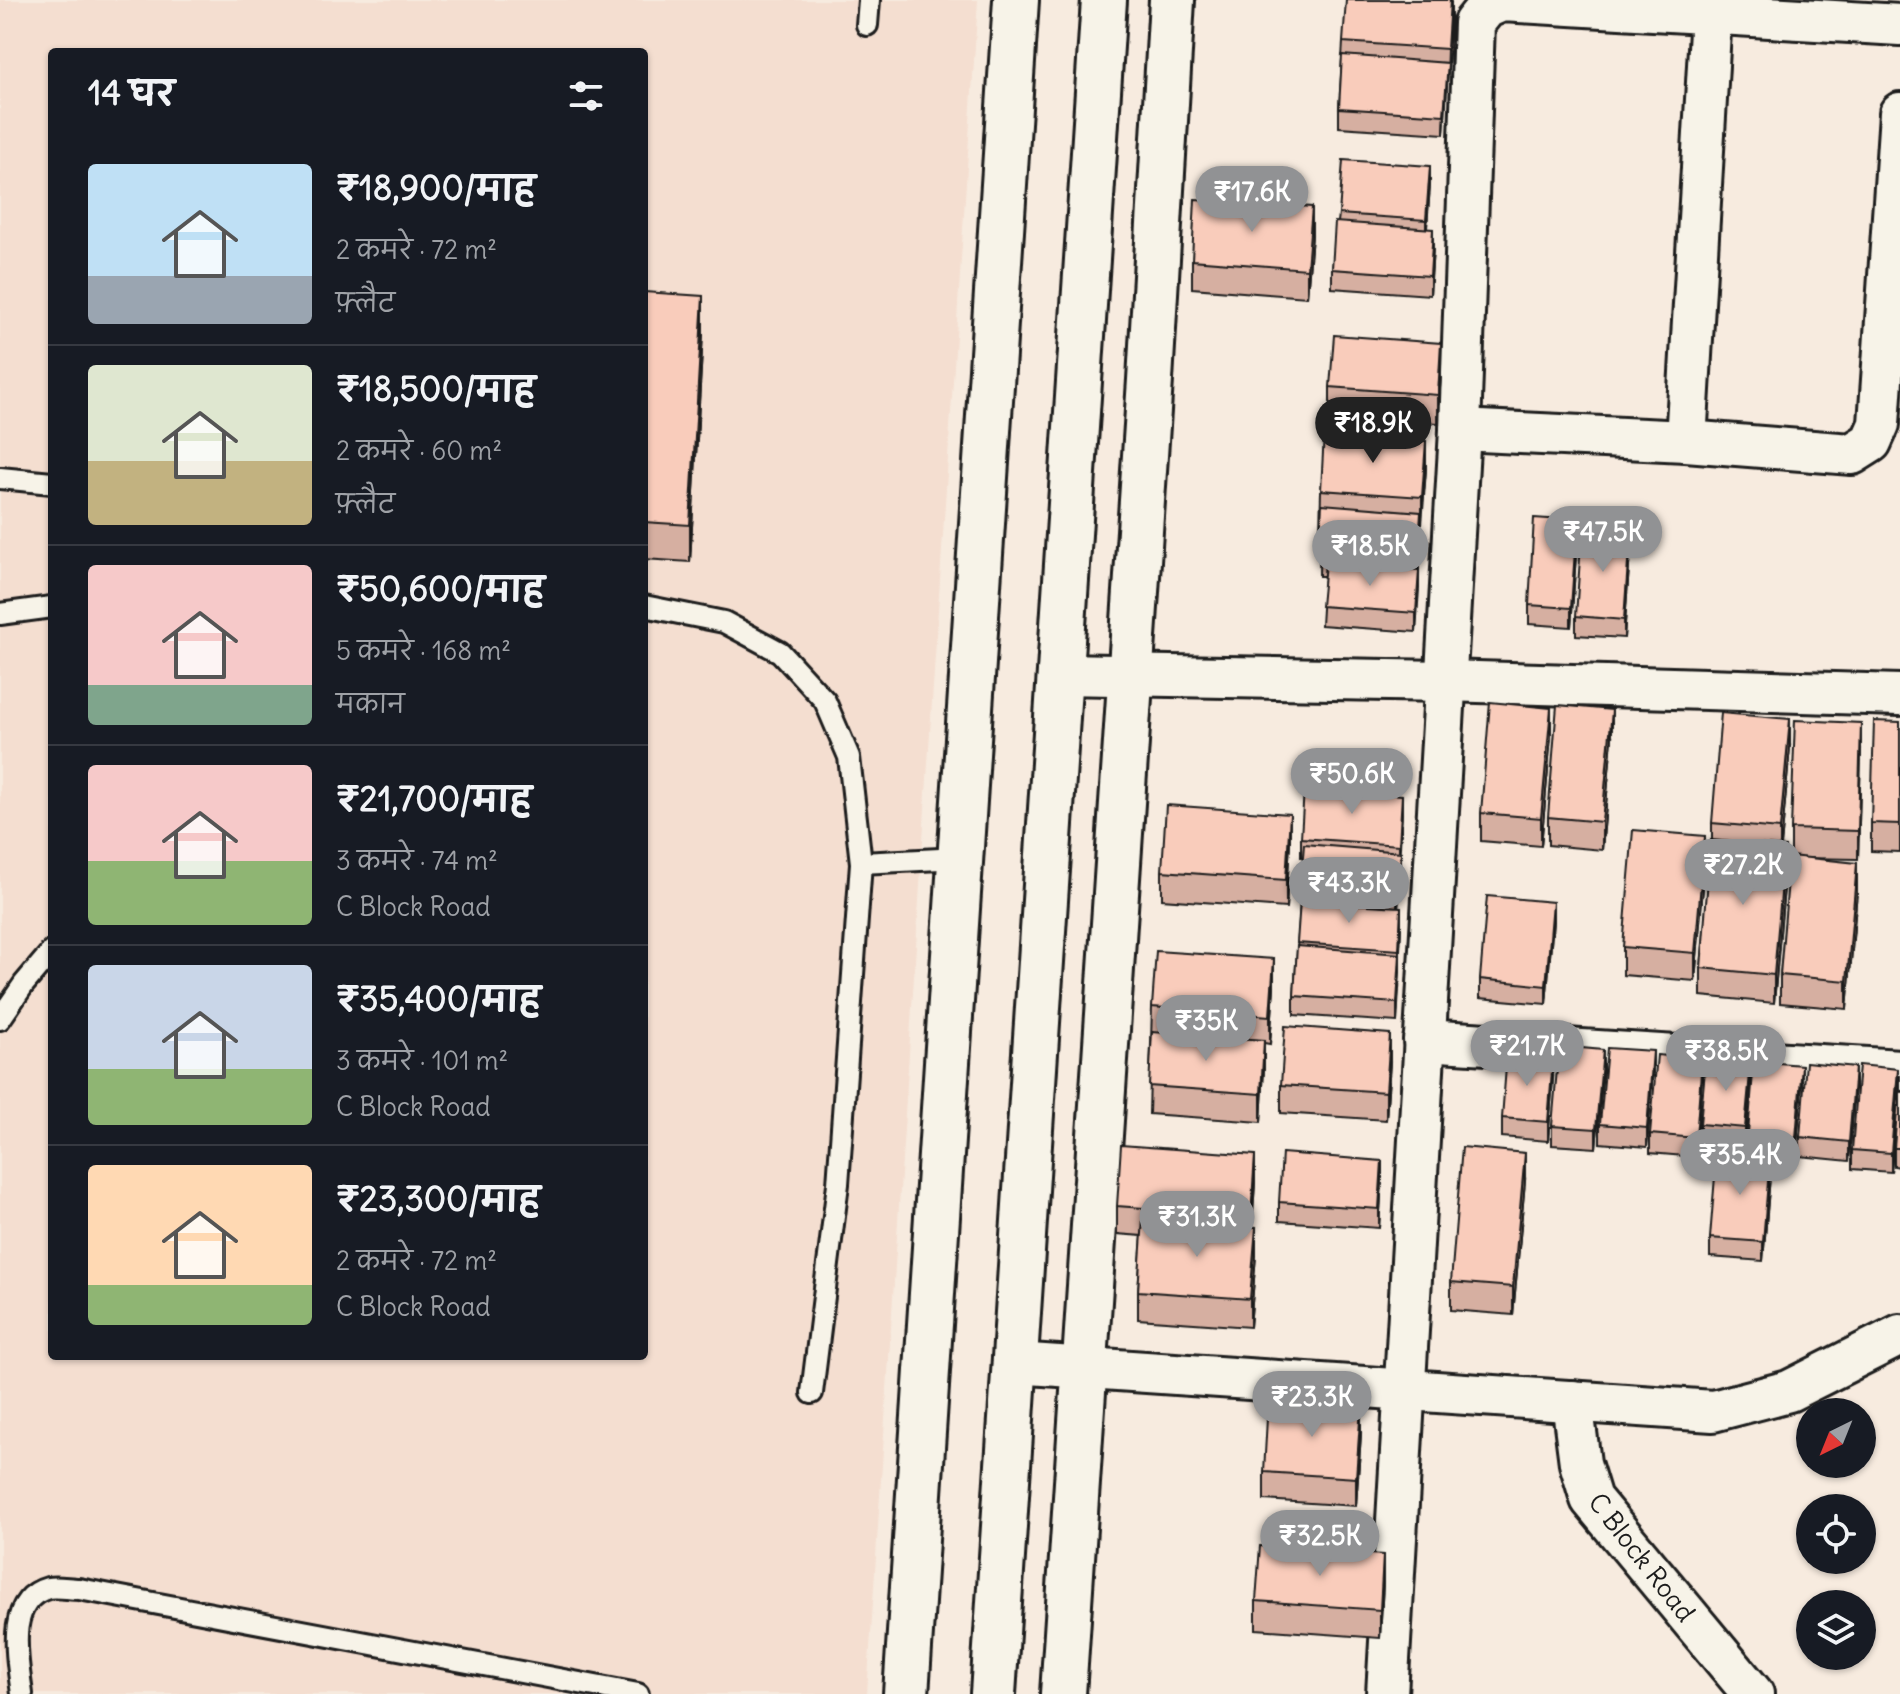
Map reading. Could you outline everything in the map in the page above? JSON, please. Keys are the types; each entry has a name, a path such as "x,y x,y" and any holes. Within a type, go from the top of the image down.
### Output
{"main road":[{"path":"906,1694 1016,0"},
{"path":"993,1694 1104,0"},
{"path":"1063,1694 1172,0"}],"street":[{"path":"1387,1694 1460,430 1474,23 1486,8 1502,1 1900,25"},
{"path":"1686,441 1711,14"},
{"path":"1460,430 1686,441 1852,454 1871,442 1879,424 1900,113"},
{"path":"1060,674 1445,681 1900,695"},
{"path":"1424,1040 1900,1070"},
{"path":"1015,1363 1713,1411 1789,1391 1900,1335"},
{"name":"C Block Road","path":"1572,1401 1580,1463 1591,1499 1753,1694"}],"lane":[{"path":"867,25 869,0"},
{"path":"0,478 48,483"},
{"path":"648,607 724,622 780,652 825,701 849,757 861,863 838,1184 812,1393"},
{"path":"0,614 48,608"},
{"path":"861,863 960,858"},
{"path":"0,1019 48,956"},
{"path":"22,1694 16,1642 20,1613 31,1595 50,1587 79,1589 638,1694"}],"shaded area":[{"path":"0,0 978,0 867,1694 0,1694"}],"building":[{"path":"1346,0 1450,0 1447,49 1343,42"},
{"path":"1342,55 1448,63 1444,115 1339,108"},
{"path":"1343,160 1430,166 1426,220 1339,214"},
{"path":"1195,199 1312,207 1307,269 1192,260"},
{"path":"1335,222 1433,229 1430,276 1332,269"},
{"path":"648,292 703,296 690,525 648,522"},
{"path":"1334,335 1441,343 1438,395 1330,387"},
{"path":"1324,433 1426,441 1422,497 1321,490"},
{"path":"1322,504 1421,512 1418,564 1319,557"},
{"path":"1534,518 1577,521 1571,608 1529,605"},
{"path":"1582,529 1630,533 1624,620 1576,616"},
{"path":"1325,563 1419,570 1416,613 1321,606"},
{"path":"1490,702 1551,708 1541,818 1481,813"},
{"path":"1557,705 1612,710 1602,822 1548,817"},
{"path":"1721,713 1790,719 1780,829 1712,823"},
{"path":"1795,720 1861,723 1858,831 1791,829"},
{"path":"1874,721 1900,722 1900,824 1871,823"},
{"path":"1304,788 1402,795 1399,845 1301,838"},
{"path":"1166,805 1290,814 1286,880 1162,871"},
{"path":"1633,830 1705,836 1695,953 1623,947"},
{"path":"1711,840 1785,847 1774,975 1701,968"},
{"path":"1304,844 1401,852 1397,902 1300,895"},
{"path":"1790,856 1857,863 1847,981 1780,975"},
{"path":"1487,896 1553,902 1546,986 1480,979"},
{"path":"1300,901 1401,907 1399,950 1297,943"},
{"path":"1297,946 1400,954 1397,1003 1294,996"},
{"path":"1156,951 1274,959 1270,1016 1152,1007"},
{"path":"1285,1026 1390,1034 1386,1092 1281,1085"},
{"path":"1152,1032 1264,1040 1261,1094 1149,1086"},
{"path":"1559,1046 1603,1050 1596,1129 1552,1126"},
{"path":"1607,1048 1653,1051 1647,1128 1600,1124"},
{"path":"1507,1054 1553,1059 1548,1122 1502,1118"},
{"path":"1657,1055 1702,1059 1696,1138 1650,1134"},
{"path":"1706,1059 1751,1062 1745,1128 1700,1124"},
{"path":"1754,1061 1802,1065 1796,1138 1748,1133"},
{"path":"1806,1062 1855,1067 1849,1142 1800,1137"},
{"path":"1859,1065 1898,1069 1891,1153 1852,1150"},
{"path":"1900,1075 1900,1148 1894,1148"},
{"path":"1121,1145 1255,1155 1251,1216 1117,1206"},
{"path":"1462,1147 1525,1153 1513,1287 1451,1282"},
{"path":"1717,1152 1770,1157 1763,1242 1710,1238"},
{"path":"1282,1153 1382,1161 1379,1209 1279,1202"},
{"path":"1143,1219 1256,1227 1250,1299 1138,1291"},
{"path":"1268,1400 1361,1406 1356,1478 1264,1472"},
{"path":"1260,1546 1383,1555 1380,1610 1256,1601"}]}
